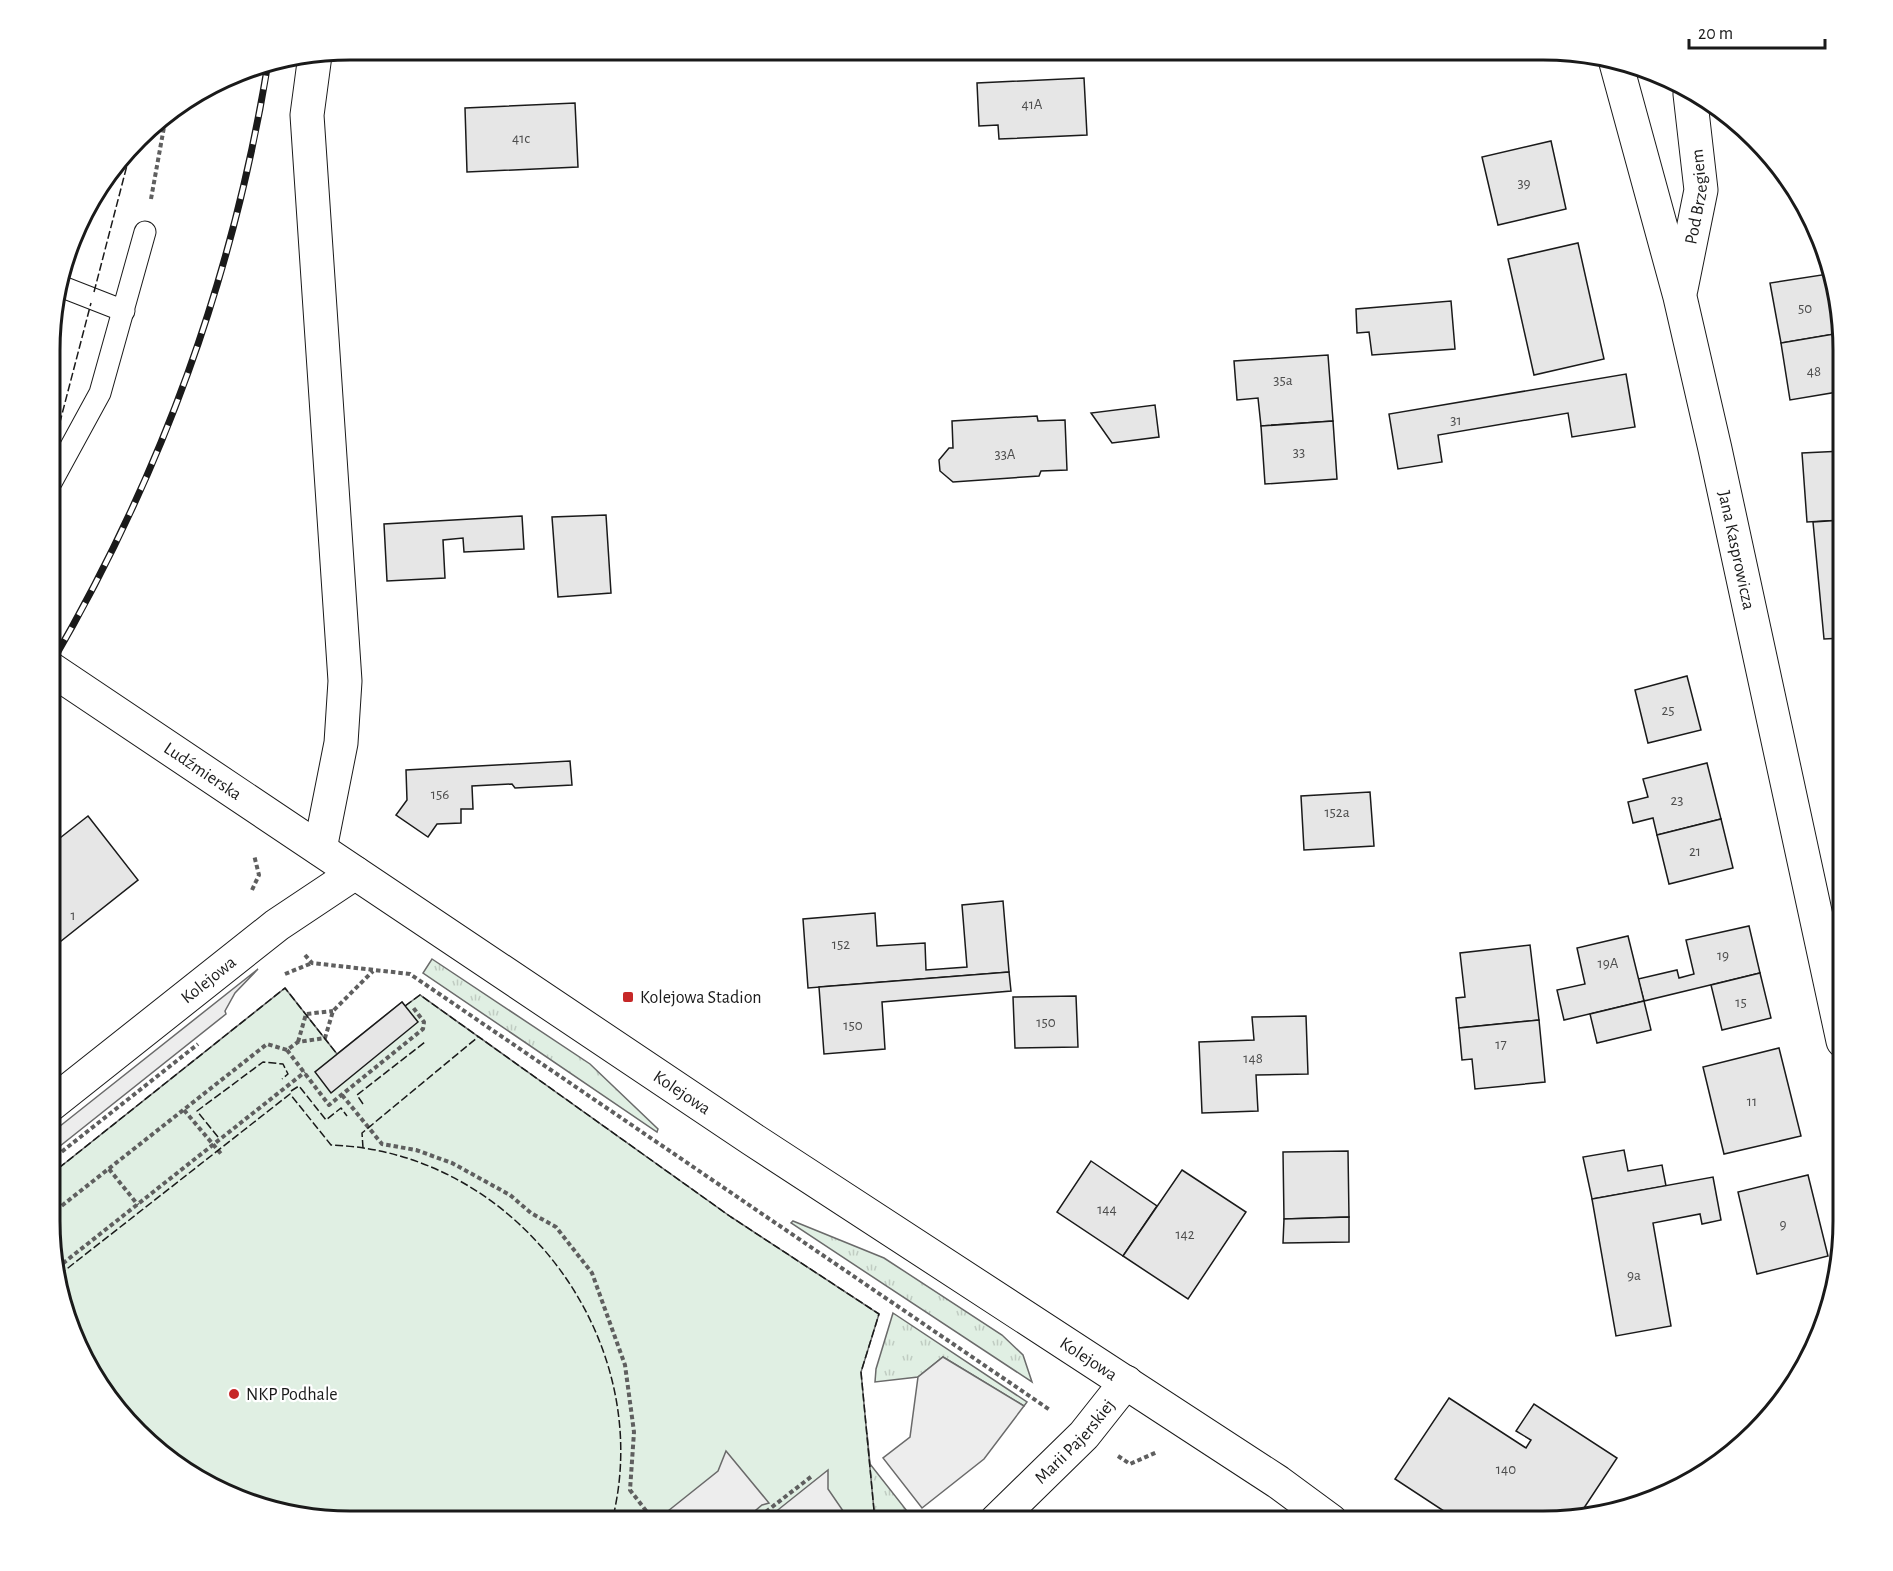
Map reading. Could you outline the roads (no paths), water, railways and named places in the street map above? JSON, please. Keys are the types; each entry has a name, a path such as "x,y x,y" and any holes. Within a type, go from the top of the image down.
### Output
{"street":[{"path":"314,62 307,114 345,681 341,743 320,849"},
{"name":"Jana Kasprowicza","path":"1618,70 1680,297 1833,995"},
{"name":"Pod Brzegiem","path":"1680,297 1701,190 1691,101"},
{"name":"Ludźmierska","path":"60,675 355,873"},
{"name":"Kolejowa","path":"60,1097 277,925 355,873 752,1139 1278,1482 1317,1511"},
{"name":"Marii Pajerskiej","path":"1006,1511 1084,1435 1126,1382"}],"lane":[{"path":"60,466 100,393 146,232"},
{"path":"67,289 124,310"}],"railway":[{"path":"60,648 126,521 159,448 188,374 235,221 266,72"}],"place":[{"name":"Kolejowa Stadion","path":"628,997"},
{"name":"NKP Podhale","path":"234,1394"}]}
